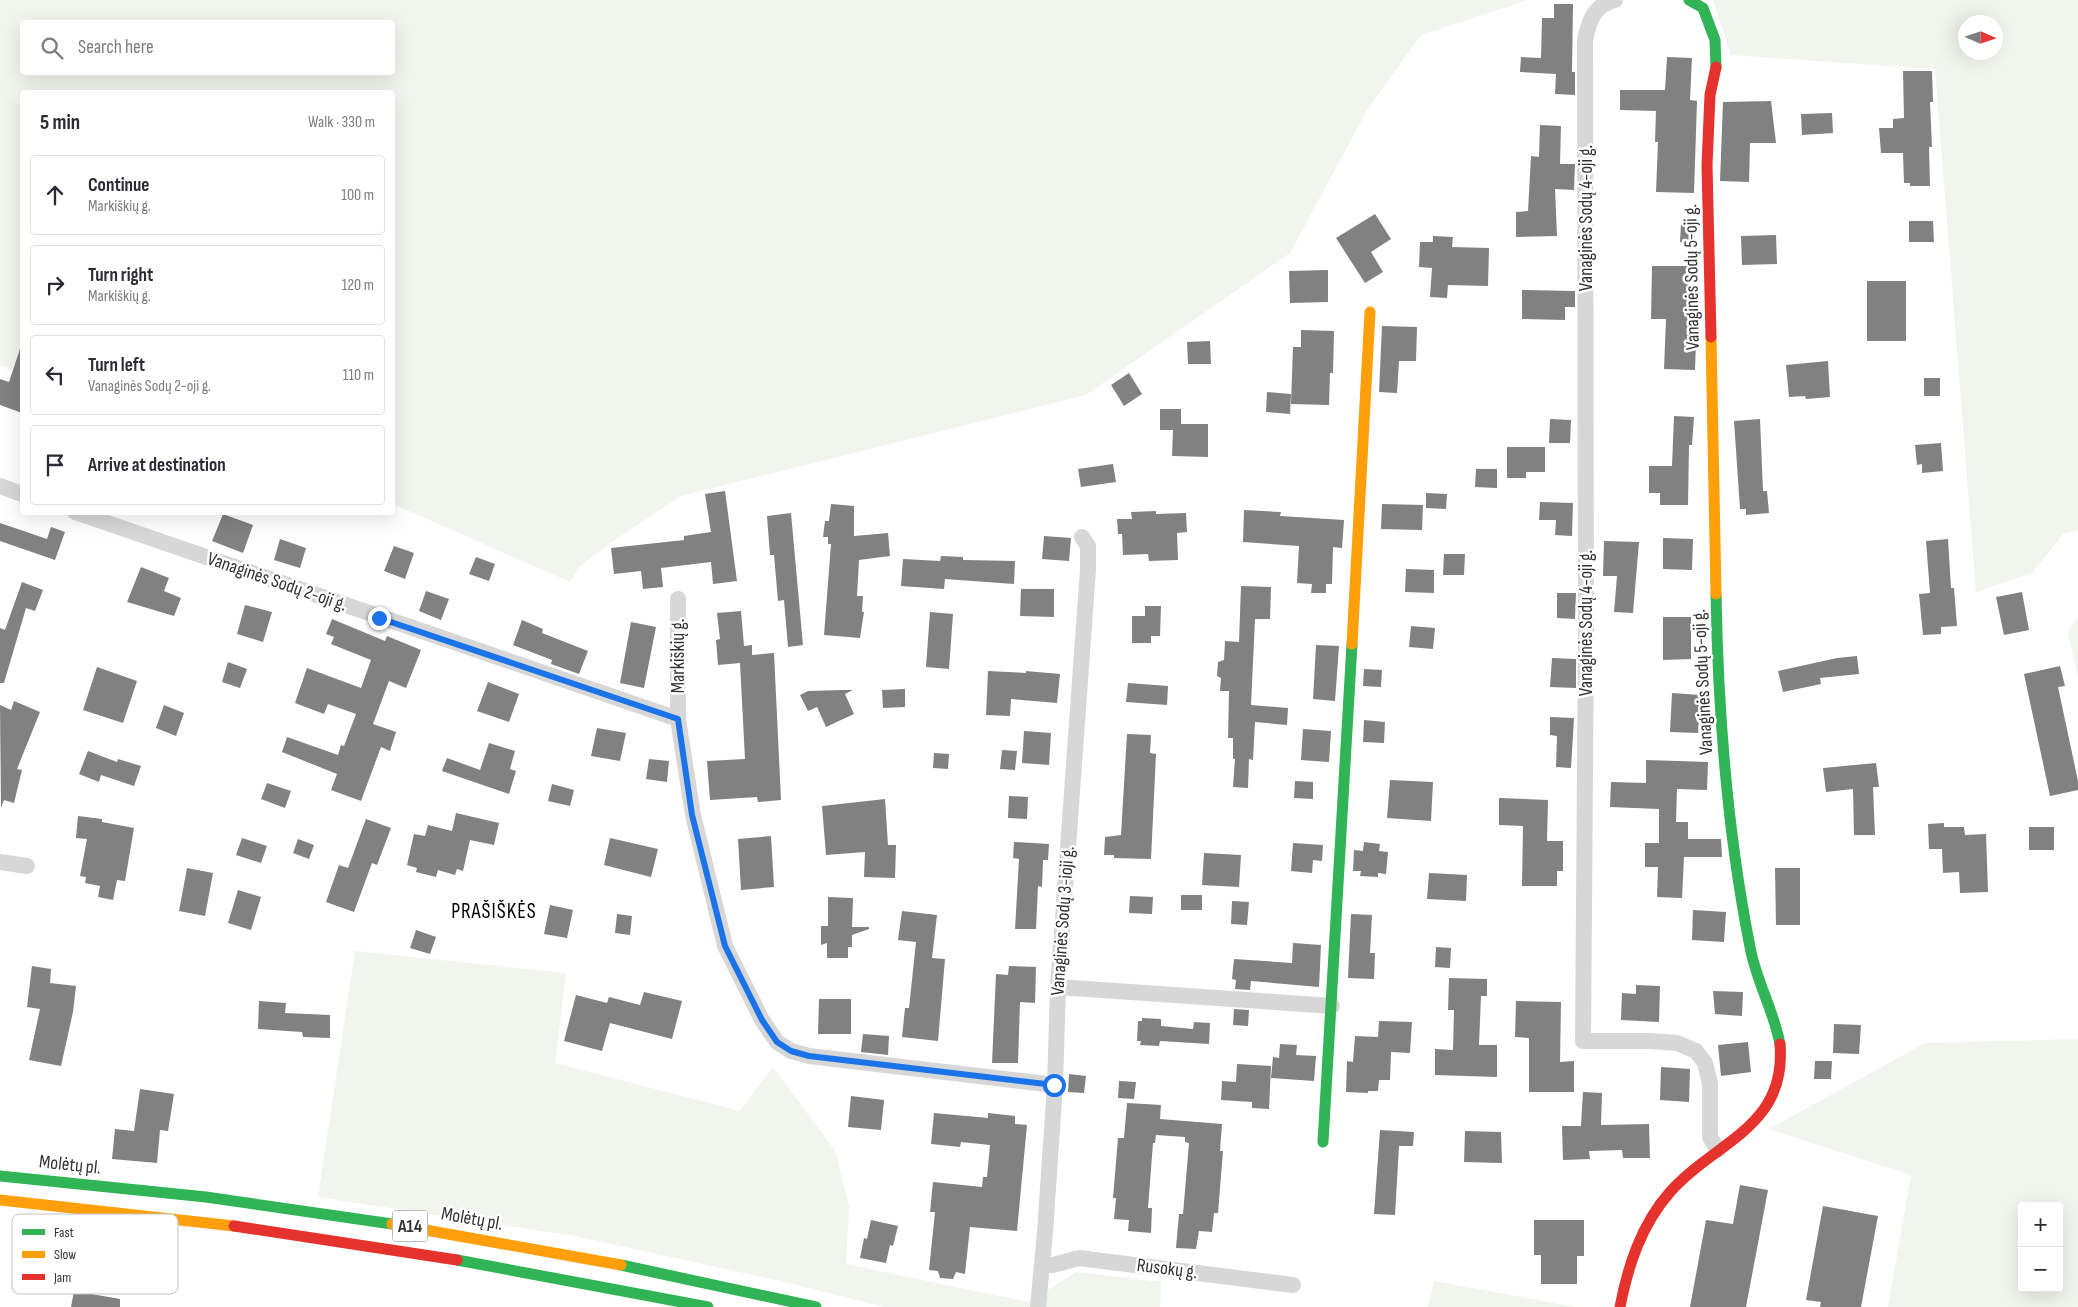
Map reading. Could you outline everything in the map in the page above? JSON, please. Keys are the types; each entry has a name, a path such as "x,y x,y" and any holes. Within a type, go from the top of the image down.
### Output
{"main road":[{"name":"Vanaginės Sodų 5-oji g.","path":"1620,1307 1625,1278 1632,1254 1648,1221 1671,1190 1718,1150 1743,1133 1766,1108 1780,1081 1782,1061 1781,1039 1773,1013 1754,966 1747,931 1724,754 1716,608 1707,165 1710,95 1716,64 1715,40 1703,8 1689,0"},
{"path":"1323,1142 1370,312"},
{"name":"Molėtų pl.","path":"0,1176 227,1200 361,1218 558,1252 816,1307"},
{"name":"A14","path":"0,1200 145,1214"},
{"name":"A14","path":"178,1218 343,1240 568,1278 708,1307"}],"street":[{"name":"Vanaginės Sodų 4-oji g.","path":"1615,0 1599,7 1593,14 1585,40 1586,648 1583,1041 1678,1043 1696,1051 1706,1064 1710,1084 1710,1137 1718,1150"},
{"path":"0,486 20,493"},
{"name":"Vanaginės Sodų 2-oji g.","path":"84,515 678,719"},
{"name":"Vanaginės Sodų 3-ioji g.","path":"1038,1307 1054,1085 1058,987 1088,569 1088,546 1082,536"},
{"name":"Markiškių g.","path":"678,599 678,719 692,815 725,946 762,1020 777,1042 791,1051 809,1056 1054,1085"},
{"path":"0,862 27,866"},
{"path":"1058,987 1332,1006"},
{"name":"Rusokų g.","path":"1042,1265 1053,1265 1079,1258 1293,1285"}],"shaded area":[{"path":"0,0 1528,0 1421,35 1367,110 1290,253 1086,395 681,496 606,546 579,567 570,582 395,505 395,90 20,90 20,371 0,365"},
{"path":"1713,0 2078,0 2078,530 2063,534 2032,573 1976,592 1935,69 1731,55"},
{"path":"2078,617 2078,678 2068,632"},
{"path":"355,951 566,973 555,1063 740,1111 773,1067 836,1152 849,1206 846,1264 1028,1302 1076,1272 1161,1282 1160,1307 885,1307 789,1283 575,1236 318,1197"},
{"path":"2078,1039 2078,1307 1888,1307 1911,1175 1769,1129 1925,1043"},
{"path":"1434,1281 1576,1307 1428,1307"}],"building":[{"path":"1554,4 1573,4 1572,72 1575,72 1575,95 1555,94 1556,74 1520,72 1521,57 1541,58 1542,18 1554,18"},
{"path":"1667,57 1692,58 1690,100 1697,101 1694,193 1656,192 1658,142 1655,142 1656,111 1620,110 1620,90 1665,90"},
{"path":"1903,71 1932,71 1933,102 1930,102 1932,147 1929,147 1930,186 1910,186 1910,183 1904,183 1903,153 1881,153 1879,128 1893,128 1893,119 1904,118"},
{"path":"1771,101 1776,143 1750,143 1749,182 1720,181 1723,102"},
{"path":"1832,113 1833,133 1802,135 1801,114"},
{"path":"1540,125 1561,126 1560,164 1575,164 1574,190 1555,189 1557,236 1516,237 1516,212 1528,211 1531,156 1539,157"},
{"path":"1375,214 1391,239 1371,252 1383,272 1365,283 1336,238"},
{"path":"1909,221 1933,221 1934,242 1909,242"},
{"path":"1681,223 1695,224 1695,243 1680,242"},
{"path":"1776,235 1777,264 1742,265 1741,236"},
{"path":"1433,236 1453,237 1452,247 1489,248 1488,286 1448,285 1447,298 1430,297 1432,268 1419,267 1420,242 1433,242"},
{"path":"1652,266 1688,266 1688,342 1696,342 1695,370 1664,369 1666,319 1651,319"},
{"path":"1328,270 1328,302 1290,303 1289,271"},
{"path":"1867,281 1906,281 1906,341 1867,341"},
{"path":"1522,290 1575,291 1575,307 1565,307 1565,320 1522,319"},
{"path":"1382,326 1417,327 1416,361 1399,361 1397,393 1379,392"},
{"path":"1301,330 1334,331 1333,373 1330,373 1329,405 1291,404 1293,347 1301,347"},
{"path":"1210,341 1211,364 1188,364 1187,342"},
{"path":"20,349 20,412 0,405 0,379 9,382"},
{"path":"1828,361 1830,397 1806,399 1805,396 1789,397 1786,365"},
{"path":"1129,373 1142,394 1124,406 1111,385"},
{"path":"1924,378 1940,378 1940,396 1924,396"},
{"path":"1267,392 1291,394 1290,414 1266,412"},
{"path":"1160,409 1181,409 1181,424 1208,424 1208,457 1172,456 1173,430 1160,430"},
{"path":"1674,416 1694,417 1692,445 1689,445 1688,505 1660,505 1660,493 1649,493 1649,466 1672,466"},
{"path":"1550,419 1571,420 1570,443 1549,443"},
{"path":"1760,419 1763,491 1767,491 1769,513 1746,515 1746,509 1740,509 1734,421"},
{"path":"1941,443 1943,471 1922,473 1922,464 1917,465 1915,445"},
{"path":"1507,447 1545,447 1545,472 1526,472 1526,478 1507,478"},
{"path":"1113,464 1116,482 1081,487 1078,469"},
{"path":"1476,469 1497,469 1497,488 1475,487"},
{"path":"725,491 737,581 713,584 711,562 661,568 663,587 643,589 641,571 614,574 611,548 684,540 684,536 711,532 705,494"},
{"path":"1426,493 1447,494 1446,509 1426,508"},
{"path":"1540,502 1573,503 1572,536 1555,535 1556,520 1539,520"},
{"path":"831,504 854,506 854,536 888,533 890,556 859,560 857,596 863,596 862,612 864,612 860,638 824,635 831,544 828,544 828,537 823,537 825,521 829,521"},
{"path":"1382,504 1423,505 1422,530 1381,529"},
{"path":"1244,510 1281,512 1280,516 1344,520 1342,548 1333,547 1332,584 1326,584 1326,593 1311,593 1312,584 1297,583 1299,546 1243,542"},
{"path":"1156,511 1156,514 1186,513 1187,532 1177,533 1178,560 1149,561 1148,554 1123,555 1122,534 1118,534 1117,519 1132,519 1131,512"},
{"path":"791,513 803,645 788,647 784,600 778,601 774,555 770,555 767,516"},
{"path":"223,515 253,525 243,553 212,541"},
{"path":"0,523 47,539 51,527 65,532 55,560 0,541"},
{"path":"1044,536 1071,538 1069,561 1042,559"},
{"path":"1663,538 1693,539 1692,570 1663,569"},
{"path":"280,539 306,548 300,568 274,560"},
{"path":"1948,539 1951,588 1954,588 1957,626 1941,627 1941,634 1923,635 1919,594 1930,593 1926,541"},
{"path":"1604,541 1639,542 1633,613 1614,612 1617,576 1603,576"},
{"path":"394,546 414,553 405,579 384,571"},
{"path":"1444,554 1465,554 1464,575 1443,575"},
{"path":"941,556 963,557 963,560 1015,561 1014,584 945,579 944,589 901,586 903,559 940,561"},
{"path":"476,557 495,564 489,581 469,574"},
{"path":"141,567 169,578 164,591 181,598 174,616 127,602"},
{"path":"1406,569 1434,570 1434,593 1405,592"},
{"path":"22,582 43,590 35,611 26,608 4,683 0,683 0,628 5,630"},
{"path":"1241,586 1271,587 1270,619 1255,619 1251,705 1288,708 1287,725 1255,722 1253,760 1249,759 1248,788 1233,787 1235,759 1233,759 1233,738 1228,738 1229,691 1220,691 1221,678 1217,676 1218,662 1224,660 1225,641 1239,642"},
{"path":"1021,589 1054,589 1054,617 1020,616"},
{"path":"426,591 449,599 441,620 419,611"},
{"path":"2022,592 2029,630 2004,635 1996,597"},
{"path":"1557,593 1576,593 1575,619 1557,618"},
{"path":"245,605 272,612 263,642 237,634"},
{"path":"1145,606 1161,606 1160,636 1151,636 1151,643 1132,643 1132,616 1145,616"},
{"path":"741,611 744,646 752,645 752,655 774,653 781,800 758,802 757,797 710,800 707,761 745,759 740,663 718,665 716,640 720,639 717,613"},
{"path":"930,612 953,614 949,669 926,667"},
{"path":"1663,617 1691,617 1691,659 1663,660"},
{"path":"332,619 385,641 387,636 421,650 406,688 389,681 373,724 396,732 390,751 381,747 361,801 331,790 337,774 282,752 287,737 338,755 341,745 344,746 356,714 328,704 324,714 295,703 307,668 361,688 371,660 331,644 334,637 326,634"},
{"path":"522,620 543,629 542,633 588,651 579,674 551,664 552,660 513,645"},
{"path":"631,622 656,627 644,688 620,683"},
{"path":"1411,626 1435,628 1433,649 1409,647"},
{"path":"1316,645 1339,646 1335,701 1313,699"},
{"path":"1857,656 1859,674 1820,678 1821,684 1783,692 1778,671 1837,658"},
{"path":"1552,658 1576,659 1576,688 1550,687"},
{"path":"228,662 247,669 240,688 222,682"},
{"path":"2060,666 2065,686 2058,687 2078,781 2078,790 2050,796 2024,674"},
{"path":"97,667 137,681 123,723 83,710"},
{"path":"1364,669 1382,670 1381,687 1363,686"},
{"path":"988,671 1026,673 1026,671 1060,674 1057,703 1011,699 1010,716 986,715"},
{"path":"488,682 519,694 509,722 477,711"},
{"path":"1128,683 1168,686 1167,705 1126,702"},
{"path":"905,689 905,707 883,708 882,690"},
{"path":"853,690 845,694 854,714 826,727 817,707 808,711 800,695 808,691"},
{"path":"1672,693 1700,695 1698,733 1670,732"},
{"path":"14,701 40,712 17,769 22,770 14,803 4,800 1,808 0,705 11,710"},
{"path":"164,705 184,713 176,736 156,728"},
{"path":"1550,717 1574,718 1571,768 1556,767 1557,736 1550,735"},
{"path":"1364,720 1385,722 1384,743 1363,742"},
{"path":"597,728 626,733 620,761 591,756"},
{"path":"1303,729 1331,731 1329,762 1301,760"},
{"path":"1024,731 1051,733 1049,765 1022,763"},
{"path":"1127,734 1151,735 1150,753 1156,754 1151,859 1114,858 1114,855 1104,855 1105,837 1121,835"},
{"path":"489,743 515,751 510,769 516,771 509,794 442,771 447,758 480,770"},
{"path":"1002,750 1017,751 1015,770 1000,769"},
{"path":"88,751 117,762 118,759 141,766 134,786 101,775 99,782 79,774"},
{"path":"934,753 949,754 948,769 933,768"},
{"path":"649,759 669,761 667,782 646,779"},
{"path":"1646,760 1708,762 1707,790 1677,789 1676,822 1688,822 1688,839 1721,839 1722,857 1684,857 1682,898 1657,897 1658,867 1645,867 1645,843 1659,843 1659,809 1610,807 1611,782 1646,783"},
{"path":"1876,763 1879,787 1873,787 1875,835 1854,835 1853,789 1826,792 1823,768"},
{"path":"1390,780 1433,782 1431,821 1387,818"},
{"path":"1295,781 1313,782 1313,799 1294,798"},
{"path":"267,783 291,791 285,808 261,799"},
{"path":"552,784 574,790 570,806 548,801"},
{"path":"1009,796 1028,797 1027,819 1008,818"},
{"path":"1499,798 1548,800 1547,841 1563,841 1563,871 1557,871 1557,886 1522,886 1523,826 1499,825"},
{"path":"885,799 888,845 896,845 895,878 864,877 865,852 826,855 822,806"},
{"path":"456,813 499,823 494,845 470,840 463,871 457,869 455,875 438,870 436,877 416,872 417,868 407,865 414,834 425,836 428,825 452,831"},
{"path":"78,816 102,819 102,822 134,828 125,881 117,880 113,900 98,897 100,886 85,883 86,877 80,876 87,839 76,838"},
{"path":"366,819 391,828 377,865 372,863 354,912 326,902 339,865 348,868"},
{"path":"1944,823 1944,827 1964,827 1965,835 1986,834 1988,892 1960,893 1959,872 1943,873 1942,849 1929,849 1928,824"},
{"path":"2029,827 2054,827 2054,850 2029,850"},
{"path":"771,836 774,887 741,890 738,839"},
{"path":"242,838 267,846 261,863 236,855"},
{"path":"610,838 658,849 651,877 604,865"},
{"path":"298,839 314,845 309,859 293,853"},
{"path":"1014,842 1049,844 1048,860 1043,860 1042,887 1038,886 1036,929 1015,929 1019,859 1013,858"},
{"path":"1364,842 1380,844 1379,851 1388,852 1386,874 1378,873 1378,877 1360,876 1361,871 1353,871 1354,850 1363,851"},
{"path":"1293,843 1323,845 1322,861 1313,860 1312,873 1291,871"},
{"path":"1204,853 1241,855 1239,887 1202,885"},
{"path":"187,868 213,873 205,916 179,911"},
{"path":"1775,868 1800,868 1800,925 1776,925"},
{"path":"1429,873 1467,875 1466,901 1427,899"},
{"path":"238,890 261,897 251,930 228,923"},
{"path":"1181,895 1202,895 1202,910 1181,910"},
{"path":"1130,896 1153,897 1152,914 1129,913"},
{"path":"828,897 853,898 852,927 869,927 869,929 852,935 852,947 848,947 848,958 827,958 827,943 821,945 821,926 828,926"},
{"path":"1232,901 1249,902 1247,925 1231,924"},
{"path":"550,905 573,910 567,938 544,934"},
{"path":"1693,910 1726,912 1724,942 1692,940"},
{"path":"902,911 937,915 932,958 945,959 938,1041 902,1037 905,1008 909,1008 916,942 898,940"},
{"path":"617,914 632,916 630,935 615,933"},
{"path":"1351,914 1372,915 1370,953 1375,953 1374,979 1348,978"},
{"path":"416,930 436,937 430,954 410,948"},
{"path":"1293,943 1321,945 1319,987 1251,981 1250,990 1235,989 1236,980 1232,979 1234,959 1292,963"},
{"path":"1436,947 1451,948 1450,968 1435,967"},
{"path":"32,966 51,969 50,983 76,986 73,1012 61,1066 29,1060 40,1009 27,1007"},
{"path":"1009,966 1036,967 1035,1003 1020,1002 1018,1063 992,1063 996,974 1008,975"},
{"path":"1449,978 1487,979 1487,996 1481,996 1479,1045 1497,1045 1497,1077 1435,1075 1435,1049 1453,1050 1454,1010 1448,1010"},
{"path":"1636,985 1660,986 1659,1022 1621,1020 1622,993 1636,994"},
{"path":"1713,991 1743,992 1742,1016 1715,1014"},
{"path":"644,992 682,1001 672,1039 610,1023 602,1051 564,1041 576,995 607,1003 609,997 640,1005"},
{"path":"819,999 851,999 851,1034 818,1034"},
{"path":"259,1001 286,1003 285,1013 330,1015 330,1038 303,1037 302,1032 258,1029"},
{"path":"1516,1001 1561,1002 1560,1062 1574,1061 1574,1092 1529,1092 1529,1038 1515,1037"},
{"path":"1234,1009 1249,1010 1248,1026 1233,1025"},
{"path":"1142,1018 1161,1019 1161,1026 1193,1029 1194,1022 1210,1023 1209,1044 1160,1041 1159,1046 1140,1045 1141,1041 1137,1041 1138,1021 1142,1021"},
{"path":"1379,1021 1412,1022 1410,1053 1391,1052 1390,1080 1379,1080 1378,1091 1368,1091 1368,1093 1346,1092 1347,1061 1353,1062 1355,1036 1378,1037"},
{"path":"1834,1024 1861,1025 1859,1054 1833,1053"},
{"path":"863,1034 889,1036 888,1055 861,1052"},
{"path":"1748,1042 1751,1072 1721,1076 1718,1045"},
{"path":"1280,1044 1297,1045 1296,1055 1316,1056 1314,1081 1271,1078 1273,1057 1279,1058"},
{"path":"1815,1061 1832,1061 1831,1079 1814,1079"},
{"path":"1237,1064 1271,1066 1269,1109 1252,1108 1252,1102 1221,1100 1222,1081 1236,1082"},
{"path":"1661,1067 1690,1069 1689,1102 1660,1100"},
{"path":"1069,1074 1086,1076 1084,1093 1068,1092"},
{"path":"1119,1081 1136,1082 1134,1099 1118,1098"},
{"path":"140,1089 174,1094 168,1131 160,1130 157,1163 112,1159 115,1129 134,1131"},
{"path":"1583,1092 1602,1093 1601,1125 1649,1124 1650,1158 1623,1158 1622,1150 1589,1151 1590,1159 1563,1160 1562,1126 1581,1126"},
{"path":"851,1096 884,1100 881,1130 848,1127"},
{"path":"1127,1103 1161,1105 1160,1119 1222,1124 1220,1151 1223,1151 1218,1213 1214,1213 1212,1232 1199,1231 1196,1249 1176,1248 1179,1214 1183,1214 1189,1143 1185,1142 1185,1137 1156,1135 1155,1143 1153,1143 1148,1208 1152,1208 1151,1233 1128,1231 1129,1220 1114,1219 1116,1198 1113,1198 1118,1138 1124,1138"},
{"path":"934,1113 988,1118 988,1113 1015,1116 1015,1124 1027,1125 1017,1231 970,1227 965,1274 956,1272 953,1279 940,1278 938,1271 929,1270 935,1212 930,1212 933,1182 982,1187 983,1177 987,1177 990,1145 961,1142 960,1147 931,1144"},
{"path":"1380,1130 1414,1132 1413,1146 1399,1146 1395,1215 1374,1214"},
{"path":"1465,1131 1501,1132 1502,1163 1464,1162"},
{"path":"1740,1185 1768,1190 1746,1307 1690,1307 1706,1220 1733,1224"},
{"path":"1823,1206 1878,1216 1861,1307 1820,1307 1821,1302 1806,1300"},
{"path":"871,1220 898,1226 893,1246 890,1245 886,1263 860,1258 864,1238 867,1239"},
{"path":"1534,1220 1584,1220 1584,1256 1577,1256 1577,1284 1541,1284 1541,1255 1534,1255"},
{"path":"73,1294 91,1294 120,1299 120,1307 71,1307"}],"traffic: fast":[{"path":"1689,0 1703,8 1715,40 1716,67"},
{"path":"1716,594 1725,771 1735,859 1753,960 1774,1020 1780,1044"},
{"path":"1323,1142 1352,644"},
{"path":"0,1176 206,1197 392,1224"},
{"path":"457,1260 708,1307"},
{"path":"621,1265 816,1307"}],"traffic: slow":[{"path":"1352,644 1370,312"},
{"path":"1711,337 1716,594"},
{"path":"0,1200 126,1214"},
{"path":"178,1220 234,1226"},
{"path":"392,1224 621,1265"}],"traffic: jam":[{"path":"1711,337 1707,165 1710,95 1716,67"},
{"path":"1620,1307 1627,1276 1637,1246 1651,1218 1670,1192 1688,1174 1744,1130 1760,1114 1772,1095 1779,1072 1780,1044"},
{"path":"234,1226 457,1260"}],"district":[{"name":"PRAŠIŠKĖS","path":"494,911"}],"route":[{"path":"379,618 678,719 692,815 725,946 762,1020 777,1042 791,1051 809,1056 1054,1085"}]}
